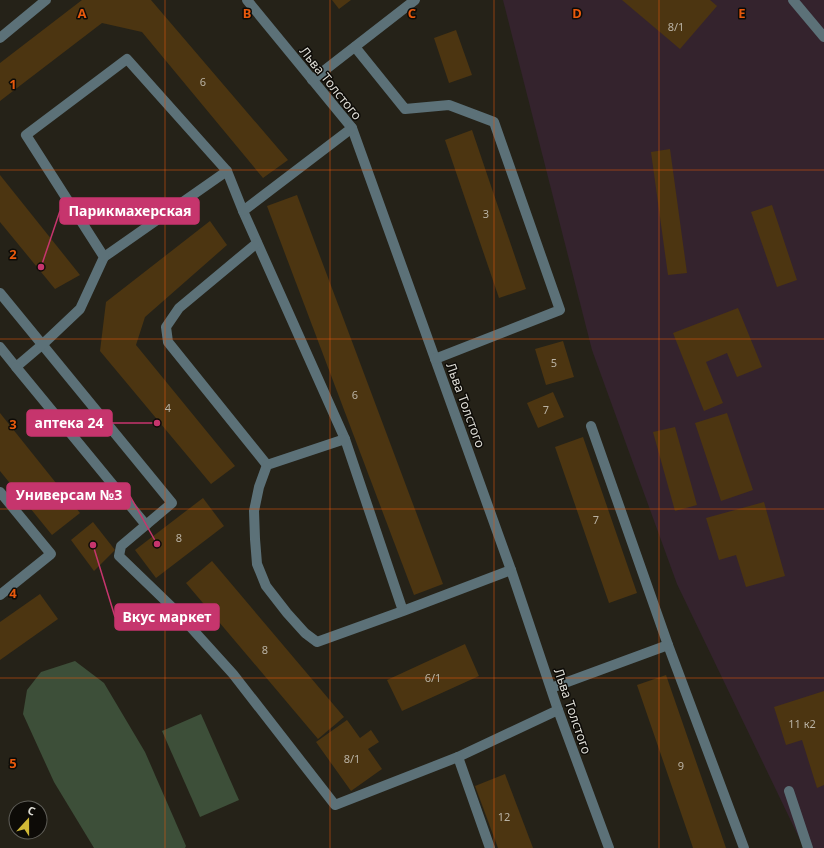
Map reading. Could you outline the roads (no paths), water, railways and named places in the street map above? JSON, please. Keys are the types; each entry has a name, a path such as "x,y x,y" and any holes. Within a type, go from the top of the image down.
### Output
{"street":[{"path":"0,38 46,0"},
{"name":"Льва Толстого","path":"247,0 352,128 511,570 558,710 609,848"},
{"path":"312,80 415,0"},
{"path":"793,0 824,37"},
{"path":"355,47 405,109 449,105 494,122 560,310 435,359"},
{"path":"104,257 26,135 127,59 227,171 257,243 345,439 402,611"},
{"path":"243,211 352,128"},
{"path":"16,367 80,309 104,257 227,171"},
{"path":"257,243 179,308 166,327 168,342 267,465"},
{"path":"0,293 172,503 121,546 119,556 176,611 233,674 335,805 458,757 558,710"},
{"path":"0,347 146,525"},
{"path":"591,426 668,645 744,848"},
{"path":"267,465 345,439"},
{"path":"267,465 259,487 254,511 254,539 257,564 266,586 305,633 317,642 511,570"},
{"path":"0,492 51,554 0,595"},
{"path":"551,688 668,645"},
{"path":"458,757 490,848"},
{"path":"788,791 808,848"}],"place":[{"name":"Парикмахерская","path":"41,267"},
{"name":"аптека 24","path":"157,423"},
{"name":"Универсам №3","path":"157,544"},
{"name":"Вкус маркет","path":"93,545"}]}
